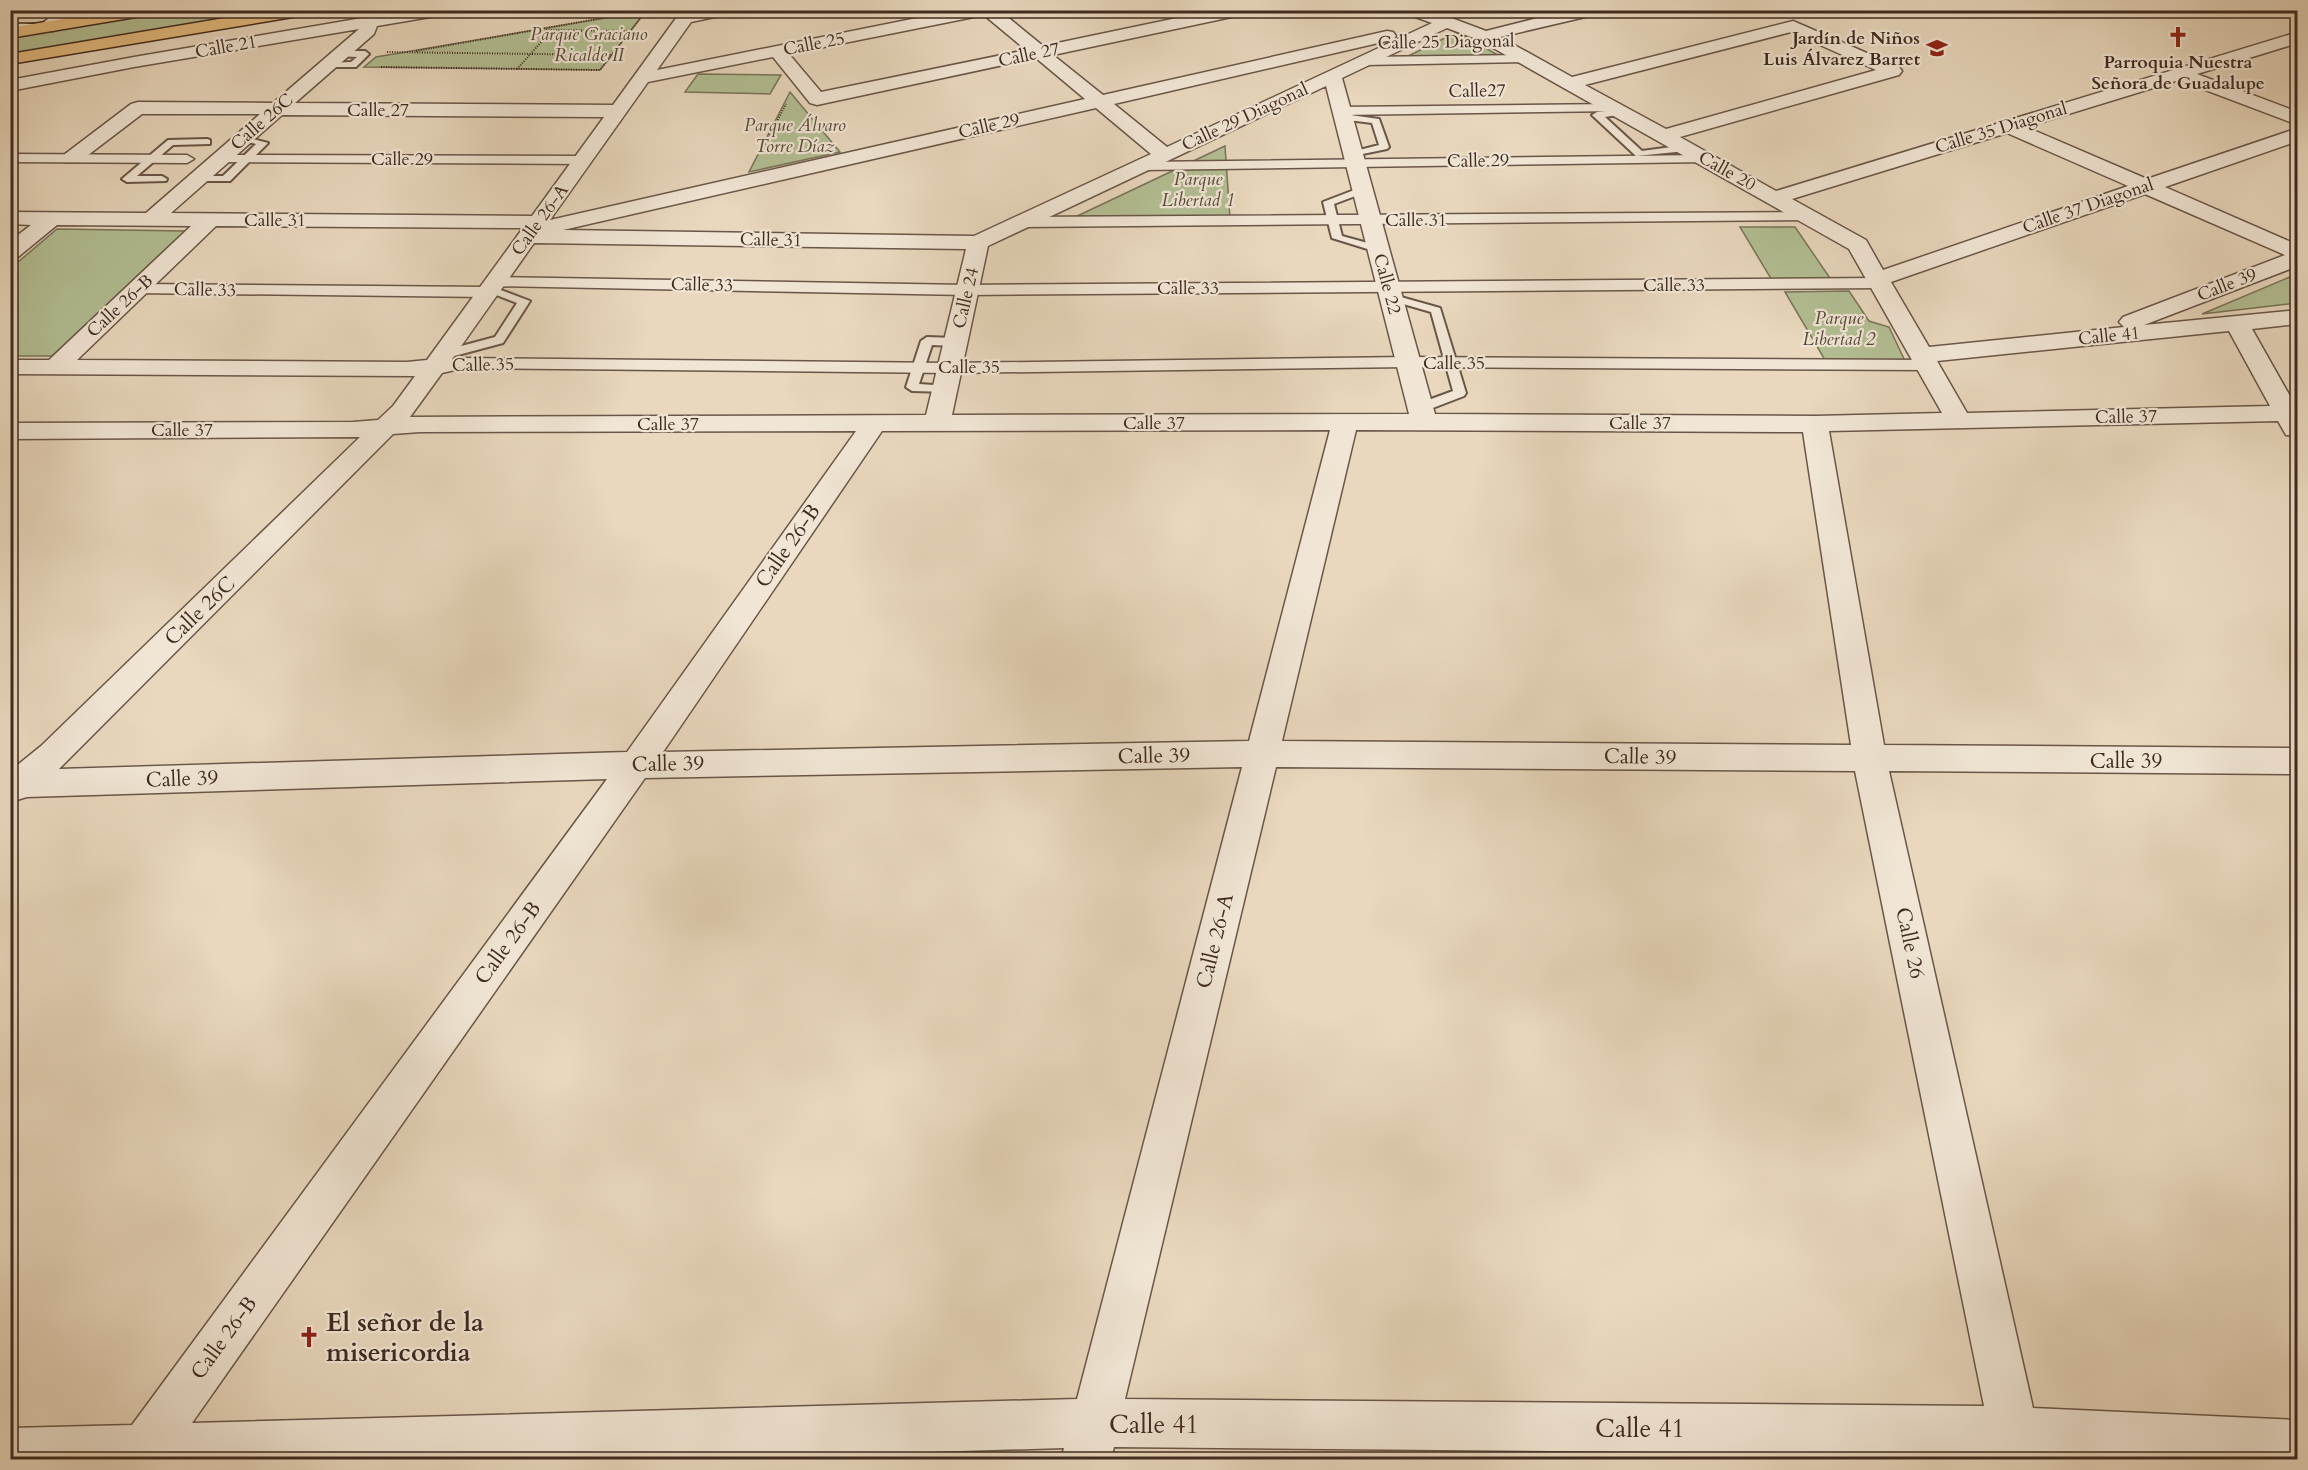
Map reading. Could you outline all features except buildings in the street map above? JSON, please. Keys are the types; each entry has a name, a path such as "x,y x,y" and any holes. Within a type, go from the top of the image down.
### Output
{"main road":[{"path":"10,33 148,10"},
{"path":"10,59 305,10"},
{"path":"10,68 114,42"}],"street":[{"path":"47,27 71,10"},
{"name":"Calle 21","path":"10,86 309,40 368,22 442,10"},
{"path":"688,14 723,10"},
{"path":"987,10 1165,155"},
{"name":"Calle 25","path":"642,78 987,10"},
{"name":"Calle 27","path":"777,51 817,99 1241,10"},
{"name":"Calle 20","path":"1413,10 1485,36 1858,245 1959,421"},
{"path":"1485,36 1592,10"},
{"name":"Calle 26-A","path":"386,427 446,361 491,288 688,14"},
{"name":"Calle 26C","path":"151,219 368,30 368,22"},
{"name":"Calle 29 Diagonal","path":"978,243 1447,22"},
{"name":"Calle 29","path":"533,230 1447,22"},
{"path":"1570,83 1793,26 1893,71 1664,136"},
{"name":"Calle 35 Diagonal","path":"1774,198 2298,37"},
{"name":"Calle 25 Diagonal","path":"1364,61 1528,60"},
{"path":"2178,74 2298,119"},
{"name":"Calle 22","path":"1332,76 1422,415"},
{"name":"Calle 26C","path":"115,219 267,91"},
{"name":"Calle 27","path":"72,158 138,108 618,111"},
{"name":"Calle27","path":"1342,114 1618,110"},
{"path":"2008,126 2298,253"},
{"name":"Calle 37 Diagonal","path":"1879,281 2298,134"},
{"path":"10,158 187,159"},
{"name":"Calle 29","path":"220,159 583,160"},
{"name":"Calle 29","path":"1143,166 1354,159 1704,159"},
{"name":"Calle 31","path":"1024,222 1808,217"},
{"name":"Calle 31","path":"10,218 211,219 978,243"},
{"path":"10,252 52,218"},
{"name":"Calle 26-B","path":"56,367 211,219"},
{"name":"Calle 24","path":"937,423 978,243"},
{"name":"Calle 39","path":"2090,338 2298,258"},
{"name":"Calle 33","path":"138,289 491,288 1389,292 1879,281"},
{"name":"Calle 41","path":"1924,360 2090,338 2298,316"},
{"path":"2237,322 2294,420"},
{"name":"Calle 35","path":"10,367 406,369 446,361 919,367 947,378 1408,363 1924,360"},
{"name":"Calle 37","path":"10,431 353,430 420,424 1345,423 1422,415 1815,424 2294,420"},
{"name":"Calle 26-A","path":"1091,1441 1345,423"},
{"name":"Calle 26-B","path":"140,1455 636,765 873,424"},
{"name":"Calle 26","path":"1815,424 1870,760 2017,1445"},
{"name":"Calle 26C","path":"13,786 53,755 386,427"},
{"name":"Calle 39","path":"13,786 636,765 1261,754 1870,760 2298,761"},
{"name":"Calle 41","path":"10,1453 140,1455 1091,1441 2298,1445"}],"lane":[{"path":"10,27 47,27"},
{"path":"1618,110 1598,115 1640,154 1686,148"},
{"path":"1342,114 1376,121 1384,147 1354,159"},
{"path":"196,179 226,179 263,143 244,138"},
{"path":"162,179 127,179 171,142 207,142"},
{"path":"1362,190 1328,202 1336,238 1378,249"},
{"path":"446,361 498,340 524,301 491,288"},
{"path":"1389,292 1436,310 1452,363 1460,393 1422,415"},
{"path":"919,367 927,341 955,342"}],"path":[{"path":"406,52 647,11"},
{"path":"376,67 600,70 647,11"},
{"path":"517,69 554,27"},
{"path":"536,30 630,31"},
{"path":"382,52 612,55"},
{"path":"758,156 788,99"}],"green space":[{"path":"176,11 285,11 11,56 11,37"},
{"name":"Parque Graciano Ricalde II","path":"646,11 600,70 364,67 376,57"},
{"path":"1459,33 1505,59 1398,61"},
{"path":"698,74 781,75 770,94 685,92"},
{"name":"Parque Álvaro Torre Díaz","path":"790,92 840,152 749,172"},
{"name":"Parque Libertad 1","path":"1225,146 1230,218 1071,219"},
{"path":"1740,227 1795,227 1832,281 1773,282"},
{"path":"57,229 185,231 52,356 11,356 11,268"},
{"path":"2297,274 2297,303 2202,314"},
{"name":"Parque Libertad 2","path":"1849,291 1869,321 1889,327 1905,361 1825,360 1785,292"}],"place":[{"name":"Parroquia Nuestra Señora de Guadalupe","path":"2178,37"},
{"name":"Jardín de Niños Luis Álvarez Barret","path":"1937,48"},
{"name":"El señor de la misericordia","path":"309,1337"}]}
